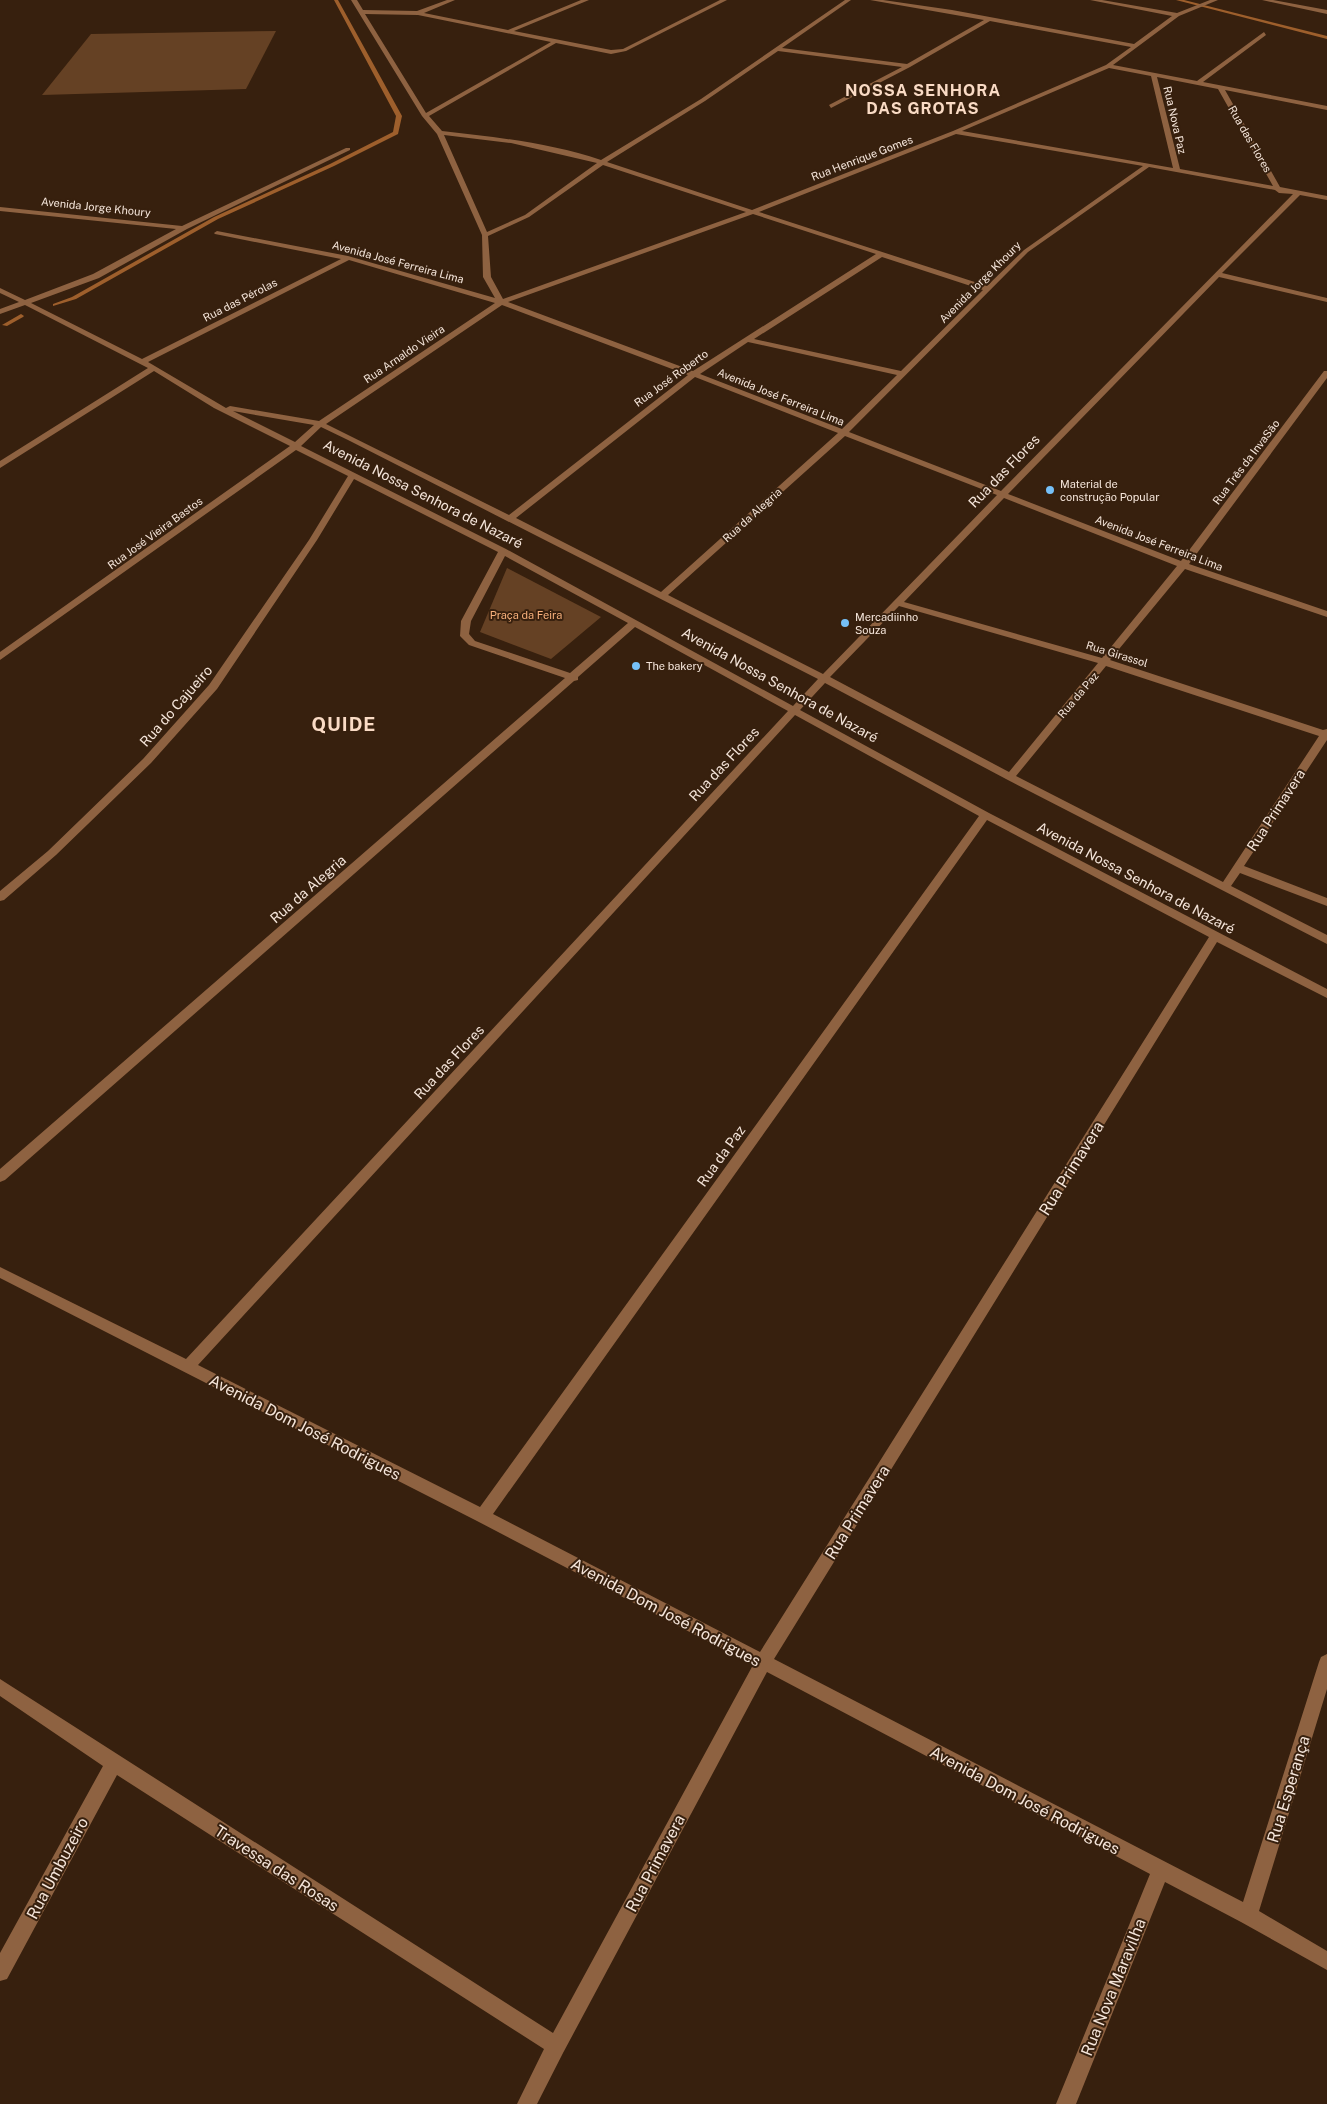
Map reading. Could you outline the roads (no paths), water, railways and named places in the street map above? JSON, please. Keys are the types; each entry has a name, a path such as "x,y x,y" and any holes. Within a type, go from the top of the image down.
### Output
{"street":[{"path":"354,0 425,116 440,133 485,234 487,277 501,302"},
{"path":"418,13 452,0"},
{"path":"509,31 586,0"},
{"path":"362,12 418,13 554,42 604,51 620,51 724,0"},
{"path":"485,234 527,216 603,162 703,100 848,0"},
{"path":"873,0 1136,46"},
{"path":"1093,0 1180,13"},
{"path":"1265,0 1327,12"},
{"name":"Rua Henrique Gomes","path":"501,302 752,212 955,132 1108,66 1180,13 1203,2 1213,1"},
{"path":"831,106 908,66 989,19"},
{"path":"1198,83 1264,34"},
{"path":"425,116 554,42"},
{"path":"777,49 908,66"},
{"path":"1108,66 1327,108"},
{"name":"Rua Nova Paz","path":"1154,75 1177,170"},
{"name":"Rua das Flores","path":"1220,87 1280,191"},
{"path":"955,132 1148,164 1280,191 1327,198"},
{"path":"440,133 519,143 603,162 988,289"},
{"path":"0,312 21,302 64,289 96,276 186,228 348,149"},
{"name":"Avenida Jorge Khoury","path":"843,433 1026,251 1148,164"},
{"name":"Rua das Flores","path":"187,1368 824,678 1297,194"},
{"name":"Avenida Jorge Khoury","path":"0,208 186,228"},
{"name":"Avenida José Ferreira Lima","path":"217,233 348,258 501,302 694,374 1183,566 1327,614"},
{"name":"Rua José Roberto","path":"509,519 694,374 881,254"},
{"name":"Rua das Pérolas","path":"142,362 348,258"},
{"path":"1217,274 1327,300"},
{"name":"Avenida Nossa Senhora de Nazaré","path":"0,290 154,368 217,406 502,551 985,815 1327,994"},
{"name":"Rua Arnaldo Vieira","path":"320,424 501,302"},
{"path":"748,340 903,374"},
{"path":"0,465 154,368"},
{"name":"Rua Três da InvaSão","path":"1183,566 1327,373"},
{"name":"Avenida Nossa Senhora de Nazaré","path":"217,406 320,424 351,438 661,597 824,678 1010,777 1327,940"},
{"name":"Rua José Vieira Bastos","path":"0,657 296,446 320,424"},
{"name":"Rua da Alegria","path":"661,597 843,433"},
{"name":"Rua do Cajueiro","path":"0,897 52,853 147,761 213,686 313,540 352,476"},
{"path":"502,551 466,621 463,632 465,638 472,643 574,678"},
{"name":"Rua da Paz","path":"1010,777 1183,566"},
{"name":"Rua Girassol","path":"898,603 1105,662 1326,733"},
{"name":"Rua da Alegria","path":"0,1177 574,678 635,622"},
{"name":"Rua Primavera","path":"1225,888 1326,733"},
{"name":"Rua da Paz","path":"483,1516 985,815"},
{"path":"1238,868 1327,902"},
{"name":"Rua Primavera","path":"527,2104 556,2046 763,1663 1215,936"},
{"name":"Avenida Dom José Rodrigues","path":"0,1272 483,1516 1248,1915 1327,1961"},
{"name":"Rua Esperança","path":"1248,1915 1327,1662"},
{"name":"Travessa das Rosas","path":"0,1687 114,1763 556,2046"},
{"name":"Rua Umbuzeiro","path":"0,1972 114,1763"},
{"name":"Rua Nova Maravilha","path":"1066,2104 1160,1870"}],"waterway":[{"path":"55,305 74,298 216,218 332,165 396,133 399,116 336,0"},
{"path":"1178,0 1327,38"},
{"path":"5,325 21,316"}],"place":[{"name":"Material de construção Popular","path":"1050,490"},
{"name":"Mercadiinho Souza","path":"845,623"},
{"name":"The bakery","path":"636,666"}],"district":[{"name":"NOSSA SENHORA DAS GROTAS","path":"923,99"},
{"name":"QUIDE","path":"344,724"}],"park label":[{"name":"Praça da Feira","path":"526,615"}]}
